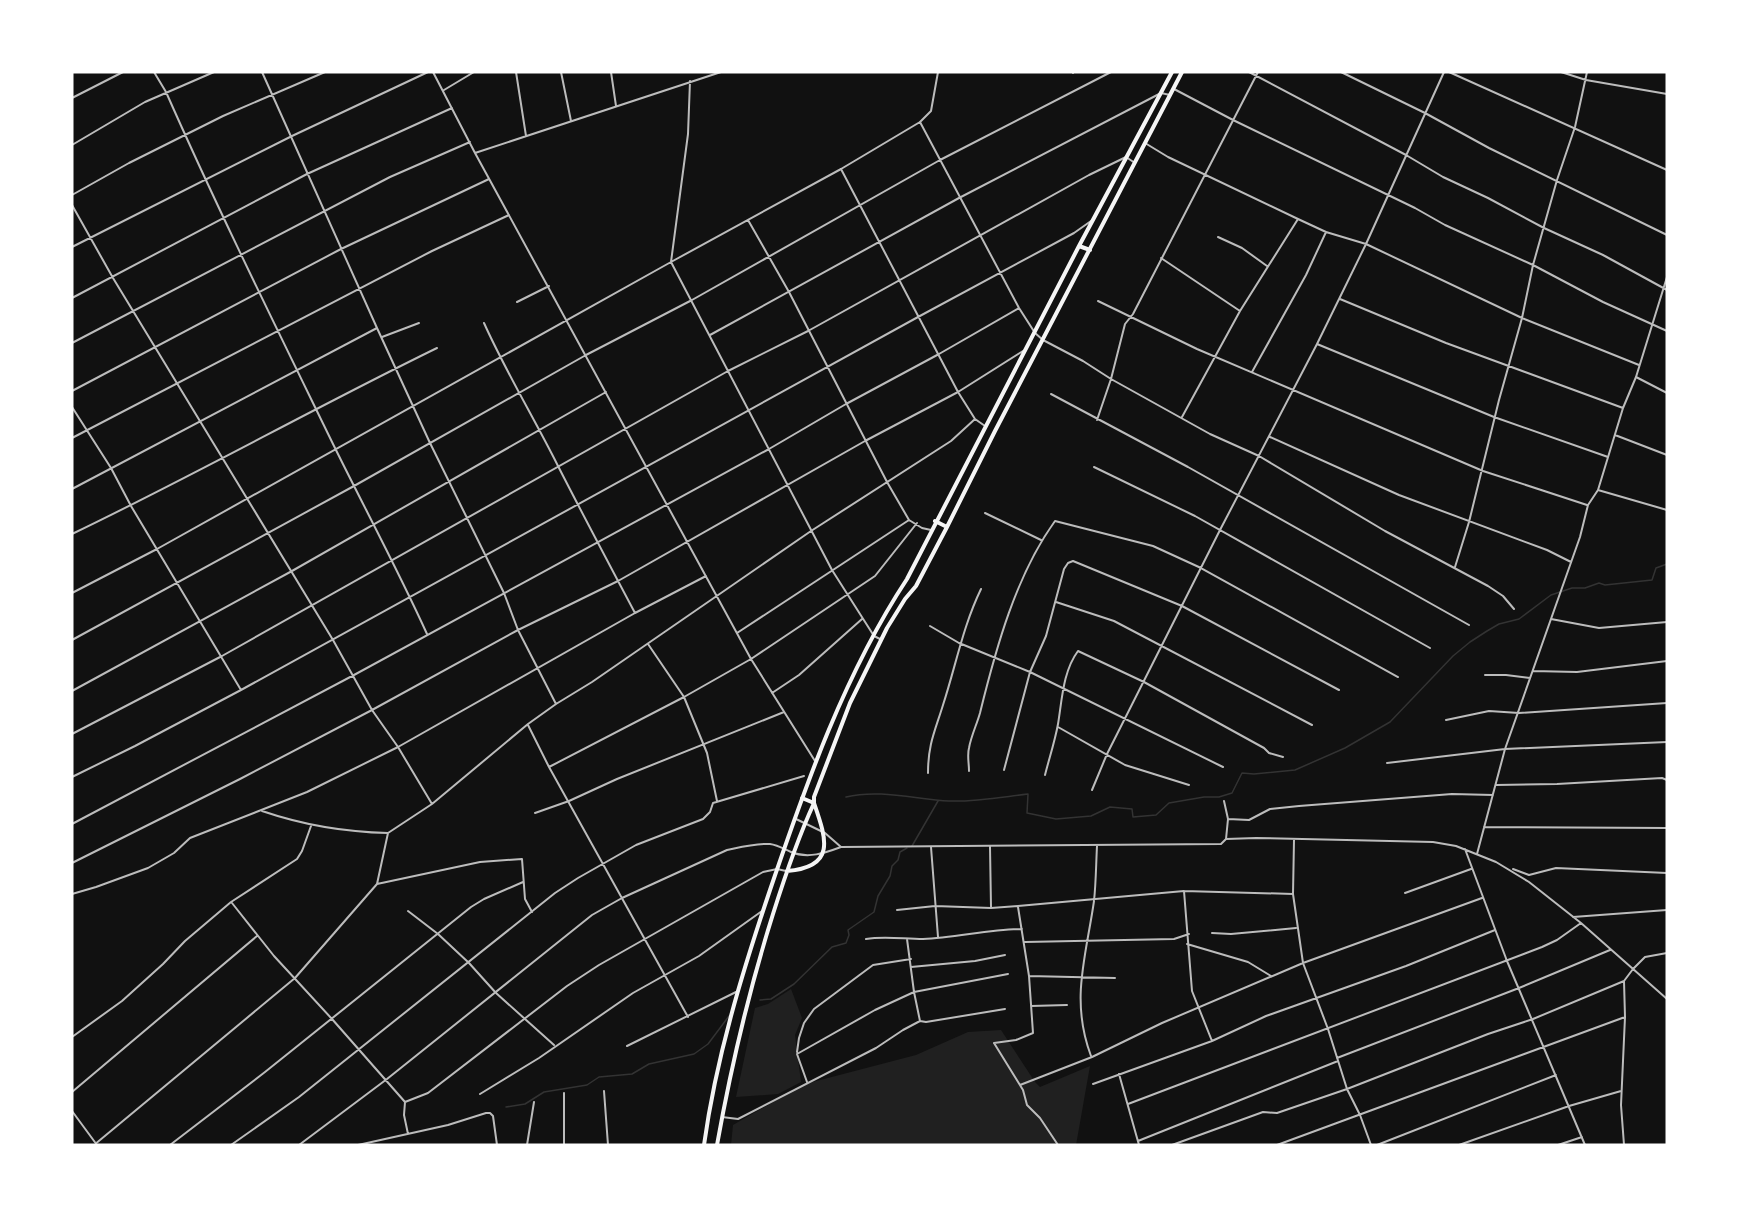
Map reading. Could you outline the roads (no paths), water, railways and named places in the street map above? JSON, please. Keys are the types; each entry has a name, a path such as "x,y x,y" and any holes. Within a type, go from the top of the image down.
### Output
{"highway":[{"path":"704,1145 726,1032 763,910 794,818 844,698 888,608 907,579 935,521 1172,72"},
{"path":"786,871 806,867 823,855 825,833 814,803 814,796 850,703 881,640 905,599 916,586 1182,72"},
{"path":"1079,246 1090,250"},
{"path":"935,521 947,527"},
{"path":"802,798 814,803"},
{"path":"717,1145 750,993 786,871 814,803"}],"street":[{"path":"72,98 123,72"},
{"path":"154,72 166,92 316,410 427,634"},
{"path":"72,145 166,92 214,72"},
{"path":"262,72 395,368 487,556 518,630 556,704"},
{"path":"72,195 223,116 325,72"},
{"path":"72,247 206,178 428,72"},
{"path":"433,72 751,659 816,764"},
{"path":"444,90 474,72"},
{"path":"516,72 526,136"},
{"path":"561,72 571,121"},
{"path":"611,72 616,106"},
{"path":"699,72 700,78"},
{"path":"475,153 721,72"},
{"path":"72,594 568,321 841,169 920,122 932,111 938,72"},
{"path":"72,640 520,394 586,355 692,300 940,160 1111,72"},
{"path":"1249,72 1443,177 1603,255 1665,289"},
{"path":"1097,420 1111,379 1123,330 1258,72"},
{"path":"1341,72 1667,235"},
{"path":"1092,790 1107,754 1220,530 1340,299 1444,72"},
{"path":"1449,72 1667,170"},
{"path":"1561,72 1586,80 1667,94"},
{"path":"1455,567 1483,471 1494,417 1510,366 1533,265 1575,127 1587,72"},
{"path":"690,81 688,134 671,262 832,570 862,619 874,636 881,640"},
{"path":"1174,89 1445,225 1533,265 1603,302 1667,331"},
{"path":"710,335 959,198 1161,93 1170,95"},
{"path":"72,298 307,174 452,108"},
{"path":"920,122 999,273 1035,333 1043,340 1226,442 1259,456 1385,531 1455,567 1503,596 1514,609"},
{"path":"72,343 390,177 470,142"},
{"path":"1145,143 1168,157 1326,232 1366,244 1522,318 1639,365"},
{"path":"72,735 222,656 728,371 808,331 1089,175 1126,157 1135,162"},
{"path":"841,169 958,392 975,419 986,426"},
{"path":"72,391 341,249 489,179"},
{"path":"72,205 113,278 354,675 372,710 399,747 432,804"},
{"path":"72,438 432,251 509,215"},
{"path":"72,777 241,690 487,556 748,410 1074,233 1094,219"},
{"path":"1182,417 1240,311 1298,219"},
{"path":"748,220 789,292 865,441 909,520 922,528 931,530"},
{"path":"1252,372 1306,274 1326,232"},
{"path":"1218,237 1242,248 1267,266"},
{"path":"1161,258 1240,311"},
{"path":"1477,854 1505,749 1571,562 1588,505 1598,490 1609,458 1623,408 1636,377 1667,277"},
{"path":"517,302 549,286"},
{"path":"1340,299 1446,343 1623,408"},
{"path":"1098,301 1215,357 1293,389 1364,422 1483,471 1588,505"},
{"path":"72,824 354,675 769,450 846,404 1019,308"},
{"path":"382,337 419,323"},
{"path":"484,323 500,358 635,613"},
{"path":"72,489 378,328"},
{"path":"1317,344 1494,417 1609,458"},
{"path":"72,534 131,506 437,348"},
{"path":"72,863 372,710 518,630 618,581 865,441 958,392 1026,350"},
{"path":"1636,377 1667,393"},
{"path":"72,692 292,571 606,392"},
{"path":"1051,394 1239,495 1469,625"},
{"path":"72,407 111,468 131,506 241,690"},
{"path":"262,811 311,826 387,833 432,804 528,724 556,704 718,597 811,531 951,441 975,419"},
{"path":"1615,435 1667,455"},
{"path":"1269,437 1399,495 1547,550 1571,562"},
{"path":"1094,468 1220,530 1430,648"},
{"path":"1598,490 1667,510"},
{"path":"985,513 1041,540"},
{"path":"737,633 909,520"},
{"path":"969,771 969,748 994,656 1028,567 1041,540 1055,521 1153,546 1201,568 1398,677"},
{"path":"549,767 684,698 751,659 875,576 917,524"},
{"path":"1004,770 1030,672 1046,636 1064,569 1068,563 1073,561 1182,606 1339,690"},
{"path":"72,894 133,875 160,863 190,838 307,792 399,747 635,613 706,576"},
{"path":"928,773 928,755 932,736 944,704 959,643 981,589"},
{"path":"1056,602 1114,621 1312,725"},
{"path":"772,693 799,675 862,619"},
{"path":"1551,619 1599,628 1667,622"},
{"path":"930,626 959,643 1030,672 1223,767"},
{"path":"648,644 684,698 703,744 718,802"},
{"path":"1045,776 1058,727 1063,688 1071,663 1078,651 1144,682 1264,748 1269,753 1283,757"},
{"path":"1532,671 1577,672 1667,660"},
{"path":"1485,675 1530,678"},
{"path":"1446,720 1490,711 1519,712 1667,703"},
{"path":"535,813 784,712"},
{"path":"528,724 549,767 688,1017"},
{"path":"1058,727 1125,765 1189,784"},
{"path":"1387,763 1505,749 1667,742"},
{"path":"231,1145 299,1097 555,893 636,845 703,819 710,812 712,804 804,776"},
{"path":"1496,785 1667,780"},
{"path":"1228,819 1249,820 1270,809 1452,794 1493,795"},
{"path":"299,1145 387,1079 592,915 622,898 727,850 742,846 769,844 803,856 823,855 841,847 1221,844 1226,839 1228,819 1224,801"},
{"path":"794,818 825,833 841,847"},
{"path":"72,1036 128,995 185,941 231,902 297,859 303,851 311,826"},
{"path":"1484,827 1667,828"},
{"path":"72,1111 96,1144 294,978 377,884 387,833"},
{"path":"1226,839 1433,842 1465,849 1529,875 1556,868 1667,873"},
{"path":"1294,840 1293,894 1296,928 1303,963 1328,1029 1347,1089 1371,1145"},
{"path":"1092,1057 1084,1035 1080,1005 1081,976 1094,899 1096,846"},
{"path":"932,847 938,937"},
{"path":"990,847 991,908"},
{"path":"1465,849 1507,961 1585,1145"},
{"path":"377,884 480,862 519,858 523,861 525,899 532,912"},
{"path":"1508,868 1581,923 1667,999"},
{"path":"405,1102 428,1093 583,975 644,938 752,878 777,869 786,871"},
{"path":"1405,893 1471,869"},
{"path":"170,1145 478,903 523,882"},
{"path":"897,910 935,906 991,908 1184,891 1293,894"},
{"path":"1184,891 1192,991 1212,1041"},
{"path":"1020,1085 1092,1057 1162,1023 1303,963 1482,898"},
{"path":"231,902 257,936 358,1050 387,1079 405,1102 404,1115 408,1134"},
{"path":"1018,906 1029,976 1034,1033 1016,1040 994,1043 1020,1085 1027,1105 1040,1118 1058,1145"},
{"path":"480,1094 539,1058 633,993 706,951 763,910"},
{"path":"1573,917 1667,910"},
{"path":"408,911 438,934 496,993 555,1045"},
{"path":"1128,1104 1507,961 1557,940 1581,923"},
{"path":"1212,933 1231,934 1296,928"},
{"path":"866,939 877,937 907,939 1022,929"},
{"path":"1093,1084 1212,1041 1266,1016 1406,966 1495,930"},
{"path":"1024,942 1174,939 1189,934"},
{"path":"72,1092 257,936"},
{"path":"907,939 920,1021"},
{"path":"1187,944 1248,962 1271,976"},
{"path":"1119,1074 1138,1143 1611,950"},
{"path":"1172,1145 1256,1114 1268,1111 1277,1113 1347,1089 1488,1034 1533,1019 1624,981 1645,957 1667,953"},
{"path":"911,967 975,961 1005,955"},
{"path":"807,1083 797,1054 798,1042 804,1023 814,1009 873,965 911,959"},
{"path":"797,1054 875,1010 914,992 1008,974"},
{"path":"1029,976 1114,978"},
{"path":"1624,981 1622,1090 1624,1145"},
{"path":"627,1046 739,991"},
{"path":"1031,1006 1067,1005"},
{"path":"722,1117 738,1119 876,1048 920,1021 926,1022 1005,1009"},
{"path":"1276,1145 1625,1017"},
{"path":"1377,1145 1556,1075"},
{"path":"1459,1145 1622,1090"},
{"path":"604,1091 608,1145"},
{"path":"564,1093 564,1145"},
{"path":"527,1145 534,1102"},
{"path":"358,1145 490,1113 493,1116 497,1145"},
{"path":"1558,1145 1582,1137"}],"waterway":[{"path":"846,797 884,794 959,801 1028,794 1027,813 1056,819 1091,816 1110,807 1132,809 1133,817 1156,815 1169,803 1219,797 1232,793 1242,773 1295,770 1345,748 1390,722 1453,656 1470,642 1499,624 1519,619 1551,595 1599,583 1605,585 1652,580 1656,568 1667,564"},
{"path":"912,846 938,801"},
{"path":"760,1000 771,999 794,984 832,947 846,943 848,930 874,912 878,896 890,876 892,866 898,860 900,852 907,848"},
{"path":"506,1107 525,1104 544,1092 587,1085 599,1077 632,1074 649,1064 694,1054 708,1044 729,1016"}]}
